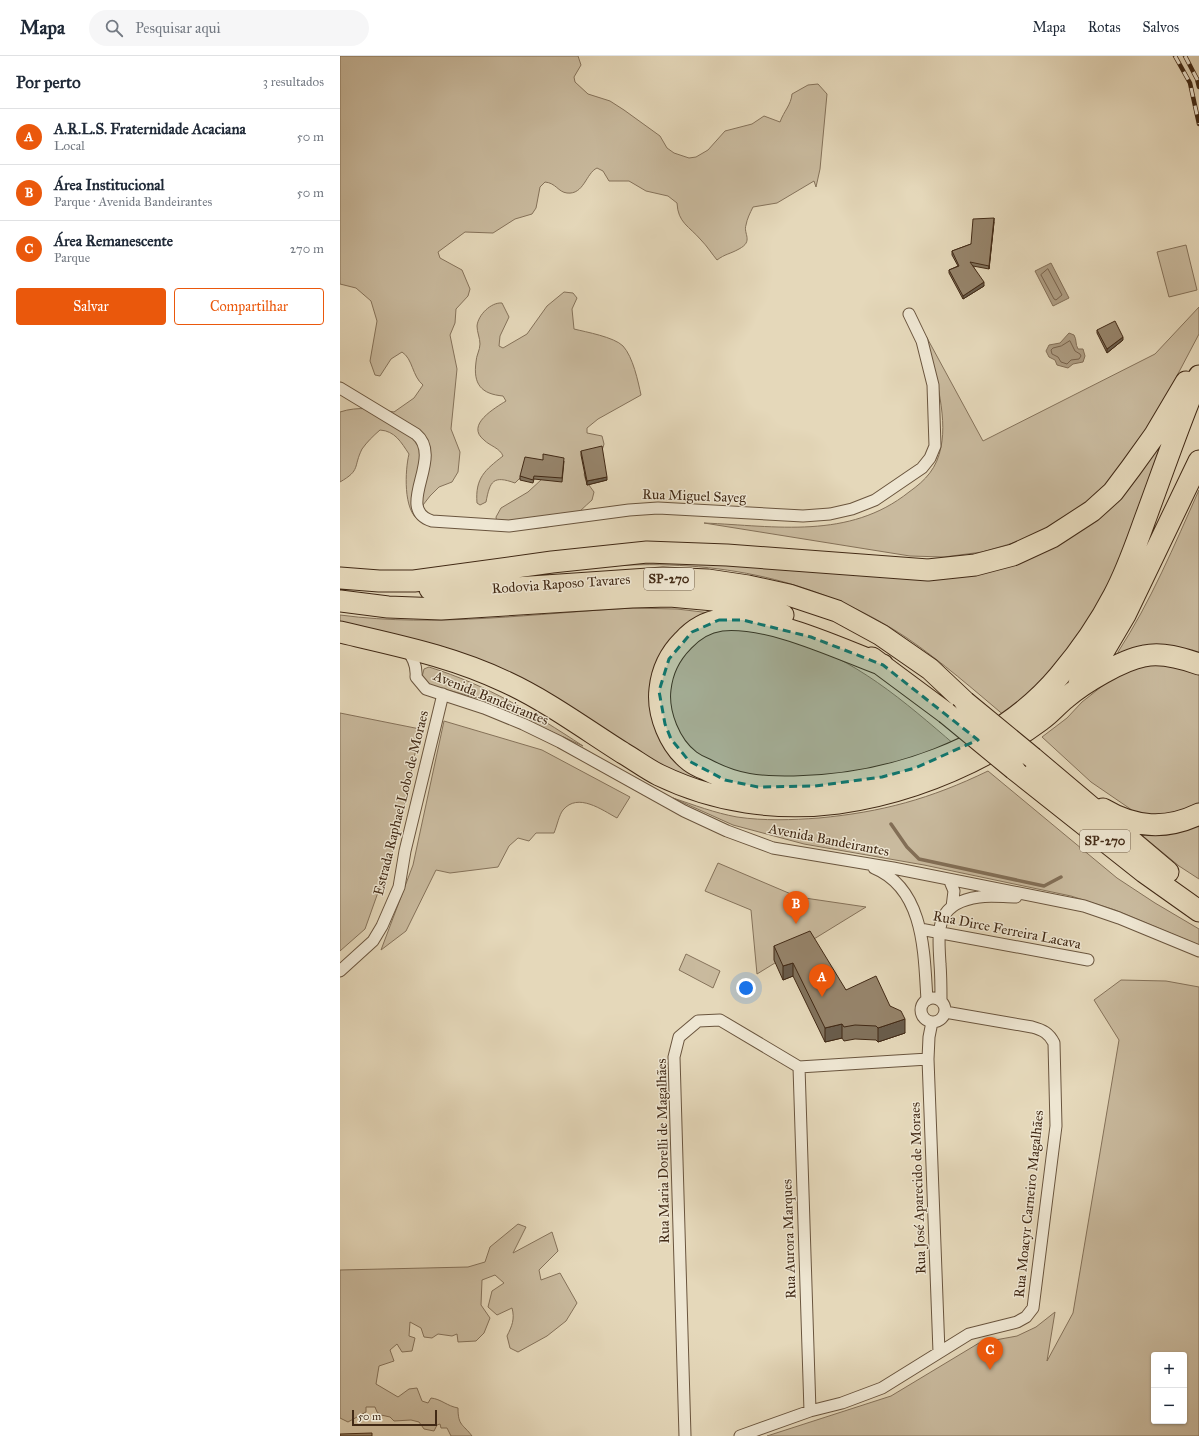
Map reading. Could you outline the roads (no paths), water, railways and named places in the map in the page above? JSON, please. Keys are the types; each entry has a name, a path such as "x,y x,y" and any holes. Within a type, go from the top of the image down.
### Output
{"highway":[{"path":"340,579 414,581 552,562 647,552 727,555 921,570 974,565 1013,555 1052,537 1092,512 1113,492 1154,436 1199,361"},
{"path":"883,665 811,637 743,620 719,620 692,632 668,659 659,691 660,709 671,739 689,761 725,780 758,787 815,786 882,777 915,768 987,735 1029,705 1057,678 1089,638 1111,602 1128,565 1199,376"},
{"path":"1073,693 1105,649 1125,614 1199,461"},
{"name":"Rodovia Raposo Tavares","path":"340,579 365,585 410,589 500,589 663,578 708,580 748,586 789,595 837,611 881,635 930,669 965,702 1048,772"},
{"name":"Rodovia Raposo Tavares","path":"340,601 388,607 441,609 670,596 714,600 754,607 792,618 826,632 883,665 1144,872 1199,911"},
{"path":"340,632 438,655 509,683 658,774 695,790 732,800 773,806 806,806 838,803 874,797 912,788 953,772 1002,746 1042,719 1073,693 1123,662 1146,655 1179,657 1199,664"},
{"path":"1048,772 1104,809 1126,820 1156,826 1184,821 1199,814"},
{"name":"SP-270","path":"1048,772 1156,863 1199,894"}],"street":[{"name":"Rua Miguel Sayeg","path":"340,388 416,434 424,443 426,458 416,505 421,516 432,521 509,526 629,510 658,508 803,516 830,514 852,509 875,500 922,468 930,458 936,439 933,385 922,341 909,314"},
{"name":"Avenida Bandeirantes","path":"404,646 411,655 416,670 416,677 419,683 426,689 523,724 560,742 684,811 727,831 773,848 949,879 1084,906 1119,918 1199,951"},
{"name":"Avenida Bandeirantes","path":"416,670 426,659 438,655"},
{"name":"Estrada Raphael Lobo de Moraes","path":"340,972 374,941 399,887 405,851 443,694"},
{"path":"862,864 884,872 897,883 912,906 920,929 927,1000"},
{"path":"949,879 954,891 952,907"},
{"path":"941,1001 934,998 927,1000 922,1005 921,1013 925,1019 932,1022 942,1019 945,1012 945,1007 941,1001 939,933 940,921 944,913 964,900 979,897 1046,898"},
{"name":"Rua Dirce Ferreira Lacava","path":"920,929 1088,960"},
{"name":"Rua Moacyr Carneiro Magalhães","path":"740,1436 810,1411 842,1403 882,1388 969,1334 1022,1320 1032,1308 1056,1126 1054,1044 1050,1036 1043,1030 945,1012"},
{"name":"Rua Maria Dorelli de Magalhães","path":"685,1436 674,1057 679,1037 698,1021 720,1020 799,1067"},
{"name":"Rua José Aparecido de Moraes","path":"932,1022 928,1059 939,1352"},
{"path":"799,1067 928,1059"},
{"name":"Rua Aurora Marques","path":"799,1067 810,1411"}],"water":[{"path":"1051,263 1069,298 1053,306 1035,271"},
{"path":"1069,333 1074,335 1078,349 1083,349 1085,356 1083,362 1073,364 1068,368 1057,365 1055,360 1049,357 1046,351 1049,345 1060,343"}],"waterway":[{"path":"891,824 907,847 919,859 1044,886 1061,877"}],"railway":[{"path":"1175,56 1190,83 1199,124"},
{"path":"1185,56 1197,79 1199,87"}],"place":[{"name":"Área Institucional","path":"796,924"},
{"name":"A.R.L.S. Fraternidade Acaciana","path":"822,997"},
{"name":"Área Remanescente","path":"990,1370"}]}
